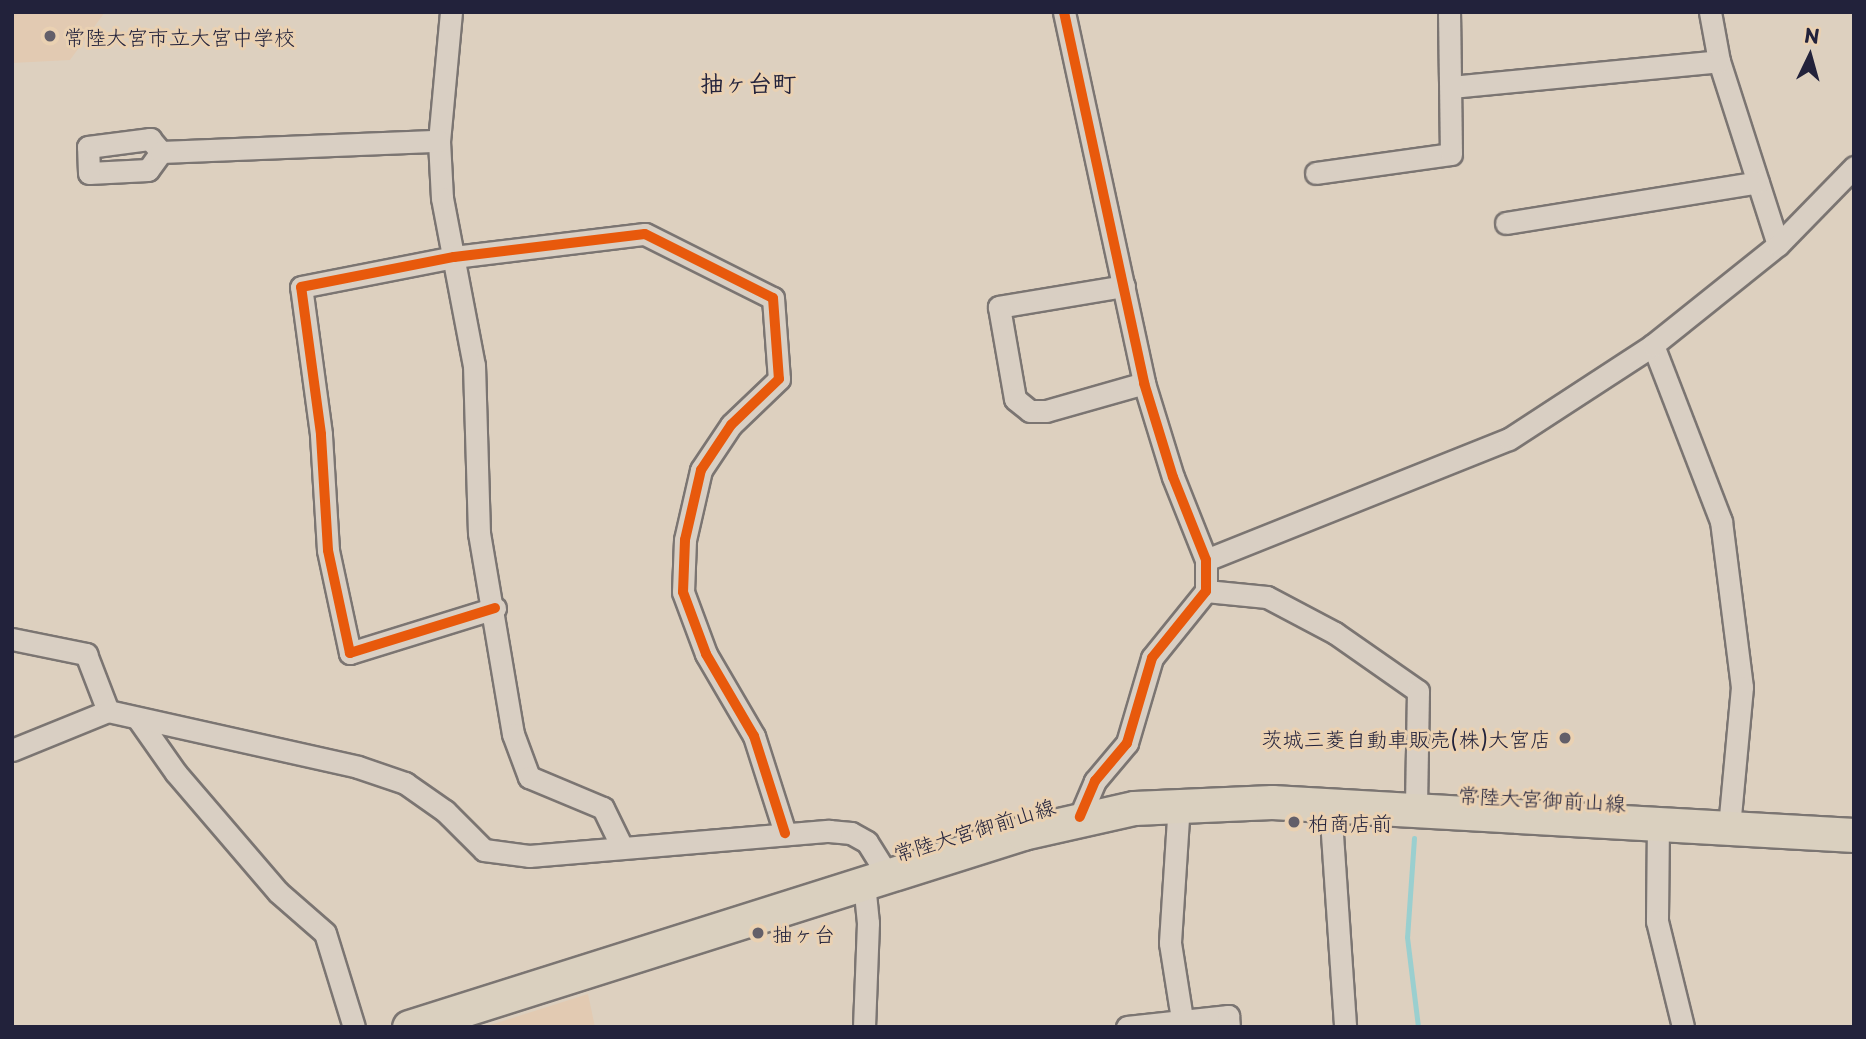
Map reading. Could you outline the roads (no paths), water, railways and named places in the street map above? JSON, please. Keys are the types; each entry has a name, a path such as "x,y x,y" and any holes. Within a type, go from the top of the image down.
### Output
{"main road":[{"name":"常陸大宮御前山線","path":"409,1027 1080,817 1179,803 1330,805 1854,835"}],"street":[{"path":"451,12 439,141 442,198 474,365 479,533 495,608 513,734 528,777 603,808 621,845"},
{"path":"1064,12 1144,383 1173,477 1206,560 1206,591 1152,658 1127,743 1095,781 1080,817"},
{"path":"1316,173 1451,154 1449,12"},
{"path":"1710,12 1719,61 1778,245"},
{"path":"1451,87 1719,61"},
{"path":"161,152 439,141"},
{"path":"1206,560 1509,439 1654,345 1778,245 1854,167"},
{"path":"1506,223 1758,181"},
{"path":"495,608 350,653 328,550 321,434 301,287 454,257 645,234 773,298 779,379 731,425 701,470 685,540 683,592 706,654 754,736 785,833"},
{"path":"1124,286 999,307 1015,399 1030,411 1046,411 1144,383"},
{"path":"1654,345 1721,521 1742,687 1728,827"},
{"path":"1206,591 1267,597 1335,633 1419,691 1416,810"},
{"path":"12,639 86,654 108,711"},
{"path":"12,750 108,711 358,767 405,783 445,811 484,850 529,856 621,845 785,833 851,833 876,853 876,879 868,923 864,1027"},
{"path":"138,719 176,773 278,892 325,933 354,1027"},
{"path":"1179,803 1170,943 1182,1018"},
{"path":"1330,805 1345,1027"},
{"path":"1658,823 1657,921 1683,1027"},
{"path":"1128,1027 1182,1018 1228,1016 1229,1027"}],"waterway":[{"path":"1414,838 1407,937 1418,1027"}],"place":[{"name":"常陸大宮市立大宮中学校","path":"50,36"},
{"name":"茨城三菱自動車販売(株)大宮店","path":"1565,738"},
{"name":"柏商店前","path":"1294,822"},
{"name":"抽ヶ台","path":"758,933"}],"district":[{"name":"抽ヶ台町","path":"748,83"}]}
